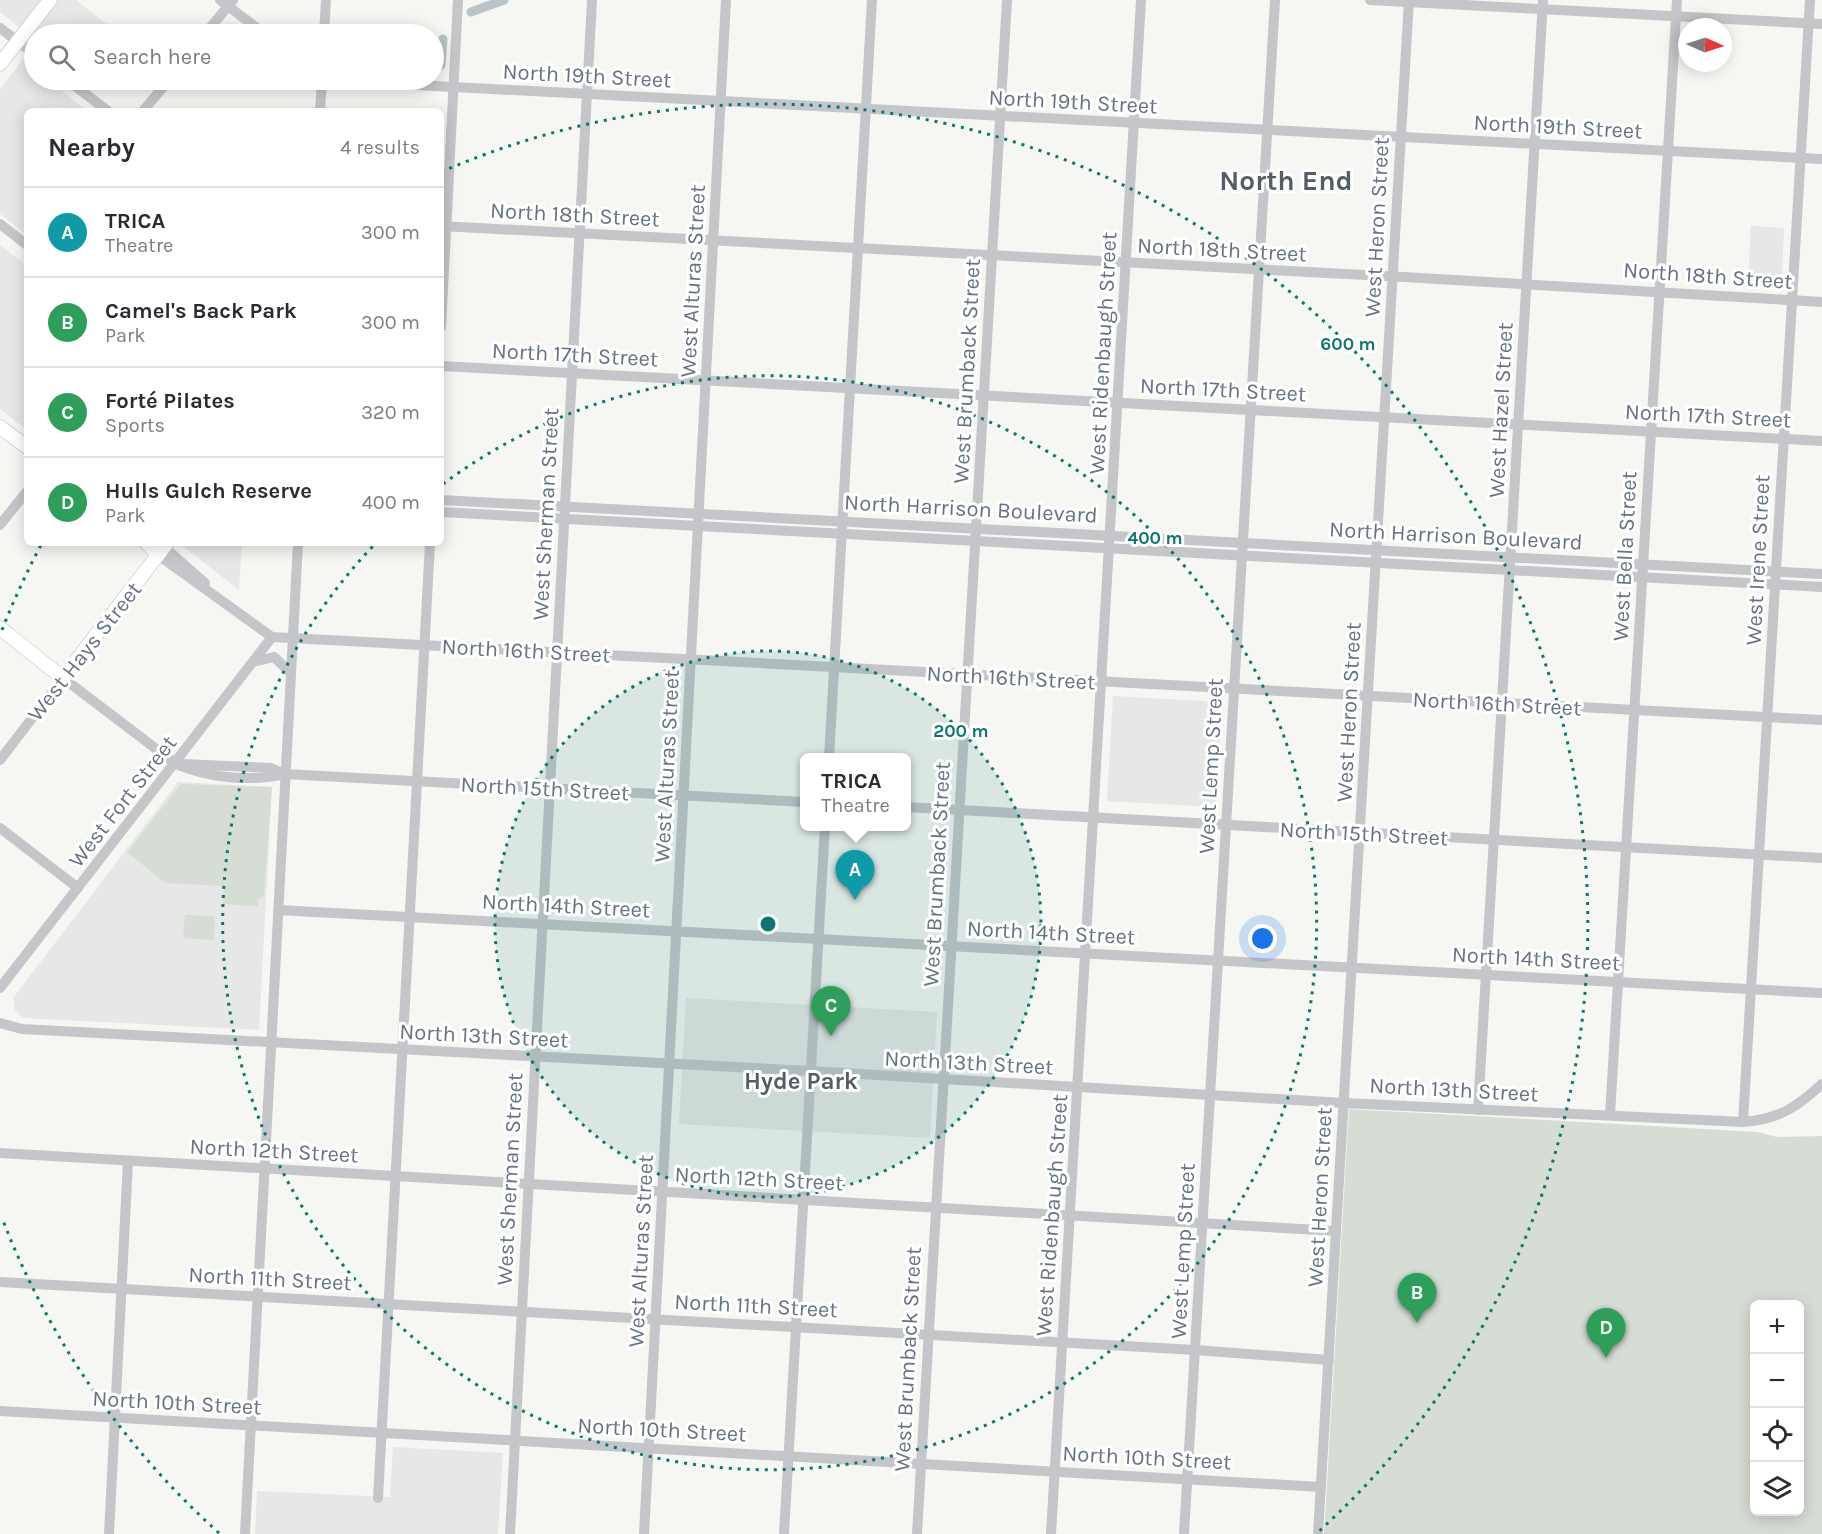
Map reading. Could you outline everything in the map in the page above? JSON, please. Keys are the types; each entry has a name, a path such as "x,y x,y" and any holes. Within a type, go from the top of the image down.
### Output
{"main road":[{"path":"31,24 50,0"},
{"path":"0,64 24,33"},
{"path":"0,427 24,445"},
{"name":"West Hays Street","path":"63,678 162,547"},
{"path":"0,628 63,678"}],"street":[{"path":"325,24 326,0"},
{"path":"444,226 458,0"},
{"name":"West Sherman Street","path":"510,1534 592,0"},
{"name":"West Alturas Street","path":"644,1534 726,0"},
{"path":"829,753 872,0"},
{"name":"West Brumback Street","path":"917,1534 1008,0"},
{"name":"West Ridenbaugh Street","path":"1051,1534 1141,0"},
{"name":"West Lemp Street","path":"1184,1534 1275,0"},
{"path":"1370,0 1543,4 1676,16 1822,24"},
{"name":"West Bella Street","path":"1610,1115 1677,0"},
{"name":"West Irene Street","path":"1743,1122 1810,0"},
{"name":"West Heron Street","path":"1318,1534 1409,1"},
{"path":"212,24 227,2 253,24"},
{"name":"West Hazel Street","path":"1478,1110 1543,4"},
{"path":"0,27 24,46"},
{"name":"North 19th Street","path":"444,86 1822,159"},
{"path":"80,90 104,108"},
{"path":"146,108 161,90"},
{"path":"321,108 322,90"},
{"path":"0,224 24,243"},
{"name":"North 18th Street","path":"444,226 1527,283 1822,302"},
{"name":"North 17th Street","path":"444,366 1822,441"},
{"path":"0,525 24,495"},
{"name":"North Harrison Boulevard","path":"444,500 1822,574"},
{"name":"North Harrison Boulevard","path":"444,512 1822,587"},
{"path":"245,1534 298,546"},
{"path":"378,1498 430,546"},
{"path":"162,547 216,594 272,637"},
{"name":"North 16th Street","path":"272,637 1822,720"},
{"name":"West Fort Street","path":"0,988 176,764 272,637"},
{"path":"254,662 260,658 274,657 291,673"},
{"path":"63,678 176,764"},
{"name":"West Hays Street","path":"0,760 63,678"},
{"name":"North 15th Street","path":"176,764 271,768 285,774 800,802"},
{"name":"North 15th Street","path":"911,807 1822,858"},
{"path":"0,828 78,888"},
{"path":"784,1534 825,831"},
{"name":"North 14th Street","path":"278,909 1822,993"},
{"name":"North 13th Street","path":"1,1025 22,1029 811,1071 1344,1103 1743,1122 1766,1120 1791,1109 1822,1084"},
{"name":"North 12th Street","path":"0,1153 1336,1231"},
{"path":"109,1534 129,1161"},
{"name":"North 11th Street","path":"0,1282 928,1334 1329,1360"},
{"name":"North 10th Street","path":"0,1411 1321,1488"}],"shaded area":[{"path":"0,0 76,0 106,24 24,24 24,31 0,12"},
{"path":"23,59 24,90 61,90 83,108 24,108 24,233 0,214 0,89"},
{"path":"1751,226 1784,228 1782,281 1748,280"},
{"path":"0,245 24,264 24,428 0,409"},
{"path":"242,546 239,590 184,547"},
{"path":"1113,696 1222,702 1216,807 1107,801"},
{"path":"178,782 272,787 259,1030 23,1018 15,1010 13,998"},
{"path":"181,784 272,787 264,895 258,900 258,906 223,904 224,886 165,883 127,852"},
{"path":"185,915 215,916 214,940 183,938"},
{"path":"686,998 937,1012 930,1138 679,1124"},
{"path":"1349,1109 1758,1132 1777,1137 1822,1136 1822,1534 1324,1534"},
{"path":"393,1447 503,1453 498,1534 255,1534 257,1491 390,1497"}],"waterway":[{"path":"471,12 504,0"}],"place":[{"name":"TRICA","path":"855,900"},
{"name":"Forté Pilates","path":"831,1036"},
{"name":"Camel's Back Park","path":"1417,1323"},
{"name":"Hulls Gulch Reserve","path":"1606,1358"}],"district":[{"name":"North End","path":"1286,180"},
{"name":"Hyde Park","path":"801,1081"}]}
